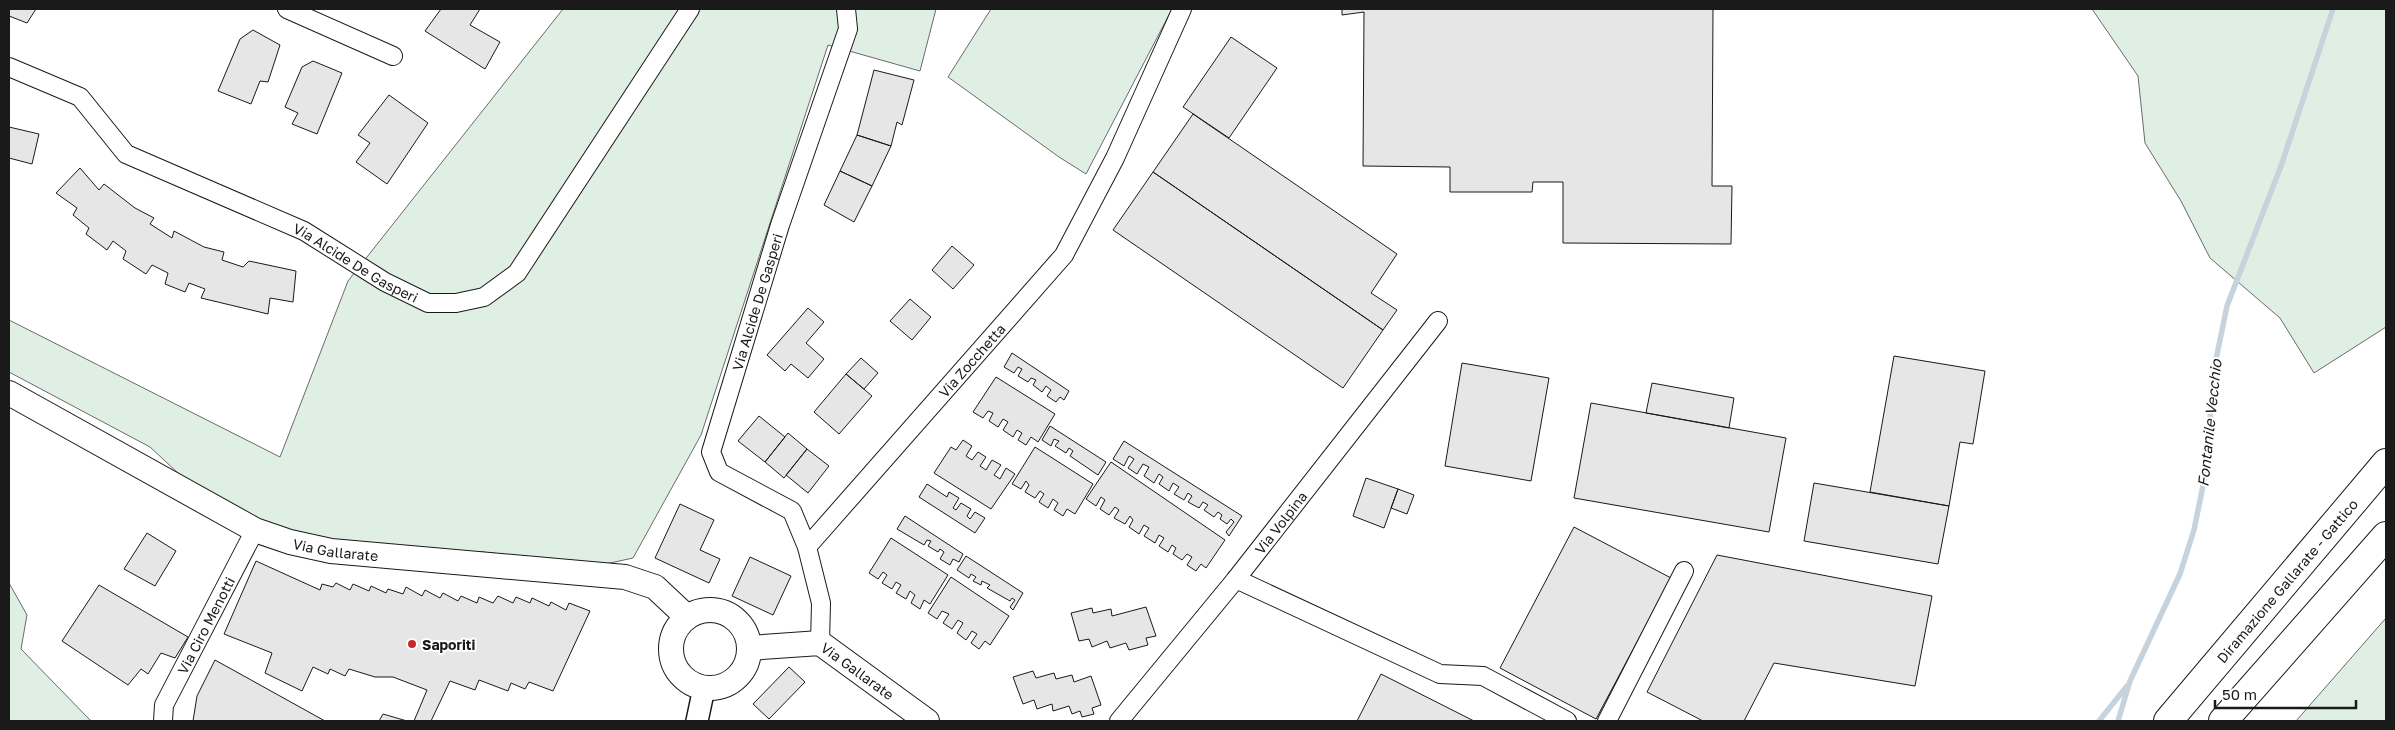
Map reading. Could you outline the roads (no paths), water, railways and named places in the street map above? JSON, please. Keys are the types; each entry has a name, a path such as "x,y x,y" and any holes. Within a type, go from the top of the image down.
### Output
{"highway":[{"name":"Diramazione Gallarate - Gattico","path":"2168,721 2386,463"},
{"path":"2223,721 2386,536"}],"main road":[{"name":"Via Gallarate","path":"9,392 255,530 290,542 331,551 625,577 654,587 687,617"},
{"path":"704,610 722,611 733,616 742,625 747,636 749,648 748,660 736,678 716,688 704,688 693,685 676,669 670,647 678,625 687,617 704,610"},
{"name":"Via Gallarate","path":"749,648 820,643 927,721"}],"street":[{"path":"288,9 393,56"},
{"name":"Via Alcide De Gasperi","path":"9,67 80,97 126,154 304,231 385,282 428,303 456,303 484,297 517,273 690,9"},
{"name":"Via Alcide De Gasperi","path":"820,643 821,603 807,547 792,511 719,472 711,452 780,225 848,29 846,9"},
{"name":"Via Zocchetta","path":"807,547 1064,255 1115,158 1182,9"},
{"name":"Via Volpina","path":"1119,721 1236,579 1438,321"},
{"name":"Via Ciro Menotti","path":"163,721 164,705 255,530"},
{"path":"1607,721 1684,571"},
{"path":"1236,579 1440,674 1483,676 1567,721"},
{"path":"697,721 704,688"}],"waterway":[{"name":"Fontanile Vecchio","path":"2118,721 2130,681 2180,574 2194,530 2207,466 2213,374 2227,306 2281,166 2333,9"},
{"path":"2099,721 2127,686"}],"place":[{"name":"Saporiti","path":"412,644"}]}
